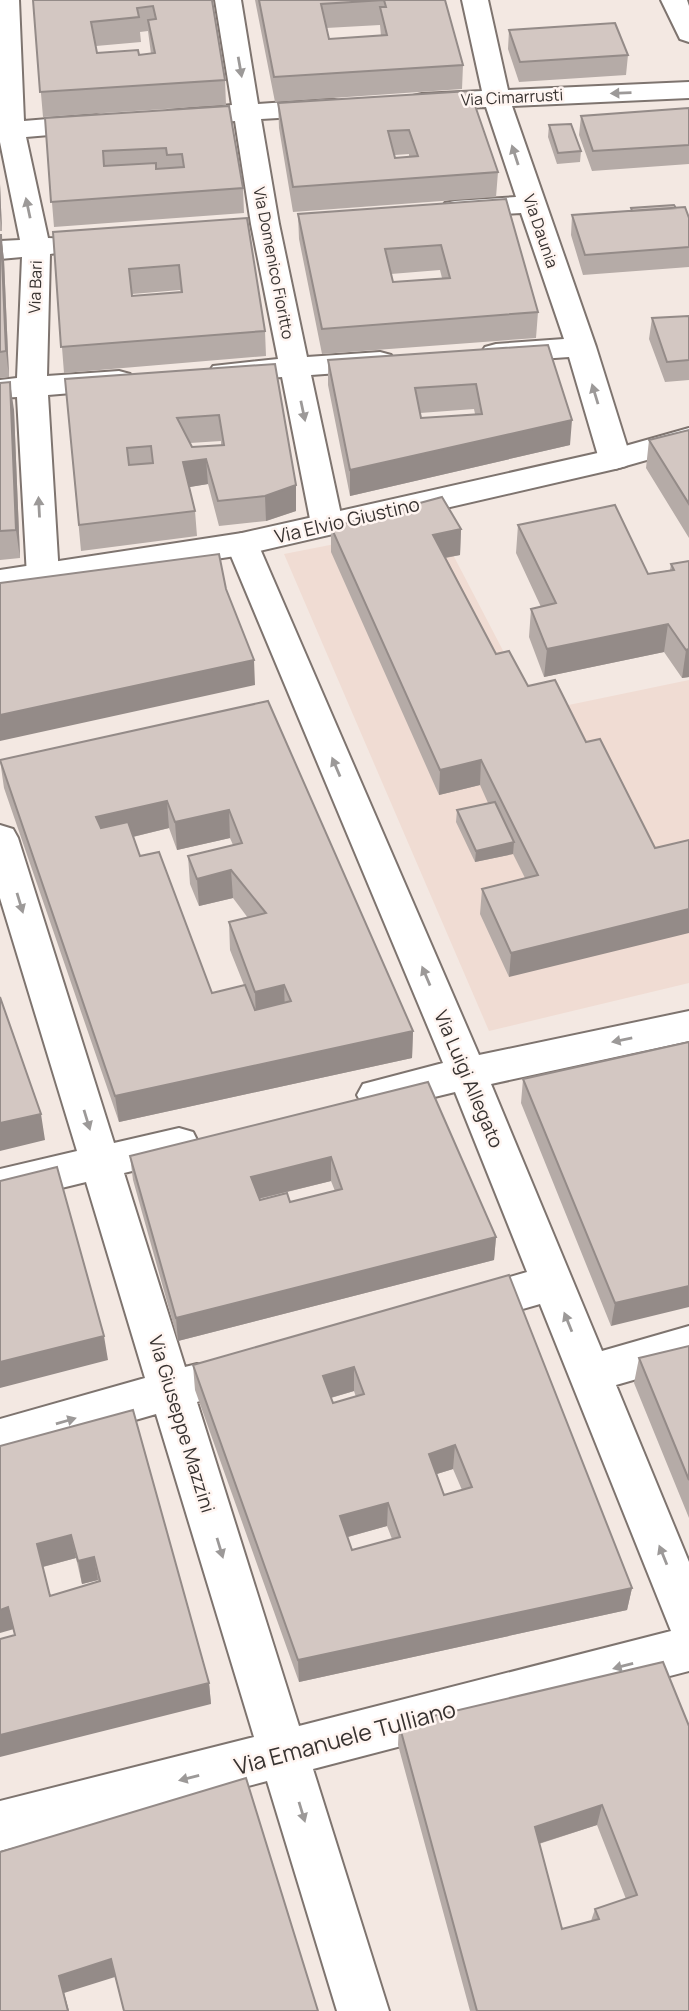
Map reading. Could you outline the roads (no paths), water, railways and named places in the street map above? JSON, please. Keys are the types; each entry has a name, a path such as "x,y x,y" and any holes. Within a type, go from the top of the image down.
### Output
{"street":[{"name":"Via Bari","path":"6,0 6,130 36,248 32,386 43,576"},
{"name":"Via Domenico Fioritto","path":"228,0 265,225 327,524"},
{"name":"Via Daunia","path":"475,0 496,97 582,347 615,459"},
{"path":"674,0 689,34"},
{"name":"Via Cimarrusti","path":"400,103 689,90"},
{"path":"151,119 359,106"},
{"path":"6,130 123,121"},
{"path":"425,212 531,204"},
{"path":"0,250 90,242"},
{"path":"472,355 582,347"},
{"path":"198,374 403,359"},
{"path":"0,389 142,378"},
{"name":"Via Elvio Giustino","path":"0,581 242,544 615,459 689,438"},
{"name":"Via Luigi Allegato","path":"242,544 301,720 467,1073 689,1618"},
{"name":"Via Giuseppe Mazzini","path":"0,838 363,2011"},
{"path":"336,1105 467,1073 689,1026"},
{"path":"0,1186 218,1134"},
{"path":"434,1316 552,1283"},
{"path":"590,1373 689,1345"},
{"path":"0,1439 237,1372"},
{"name":"Via Emanuele Tulliano","path":"0,1826 689,1648"}]}
